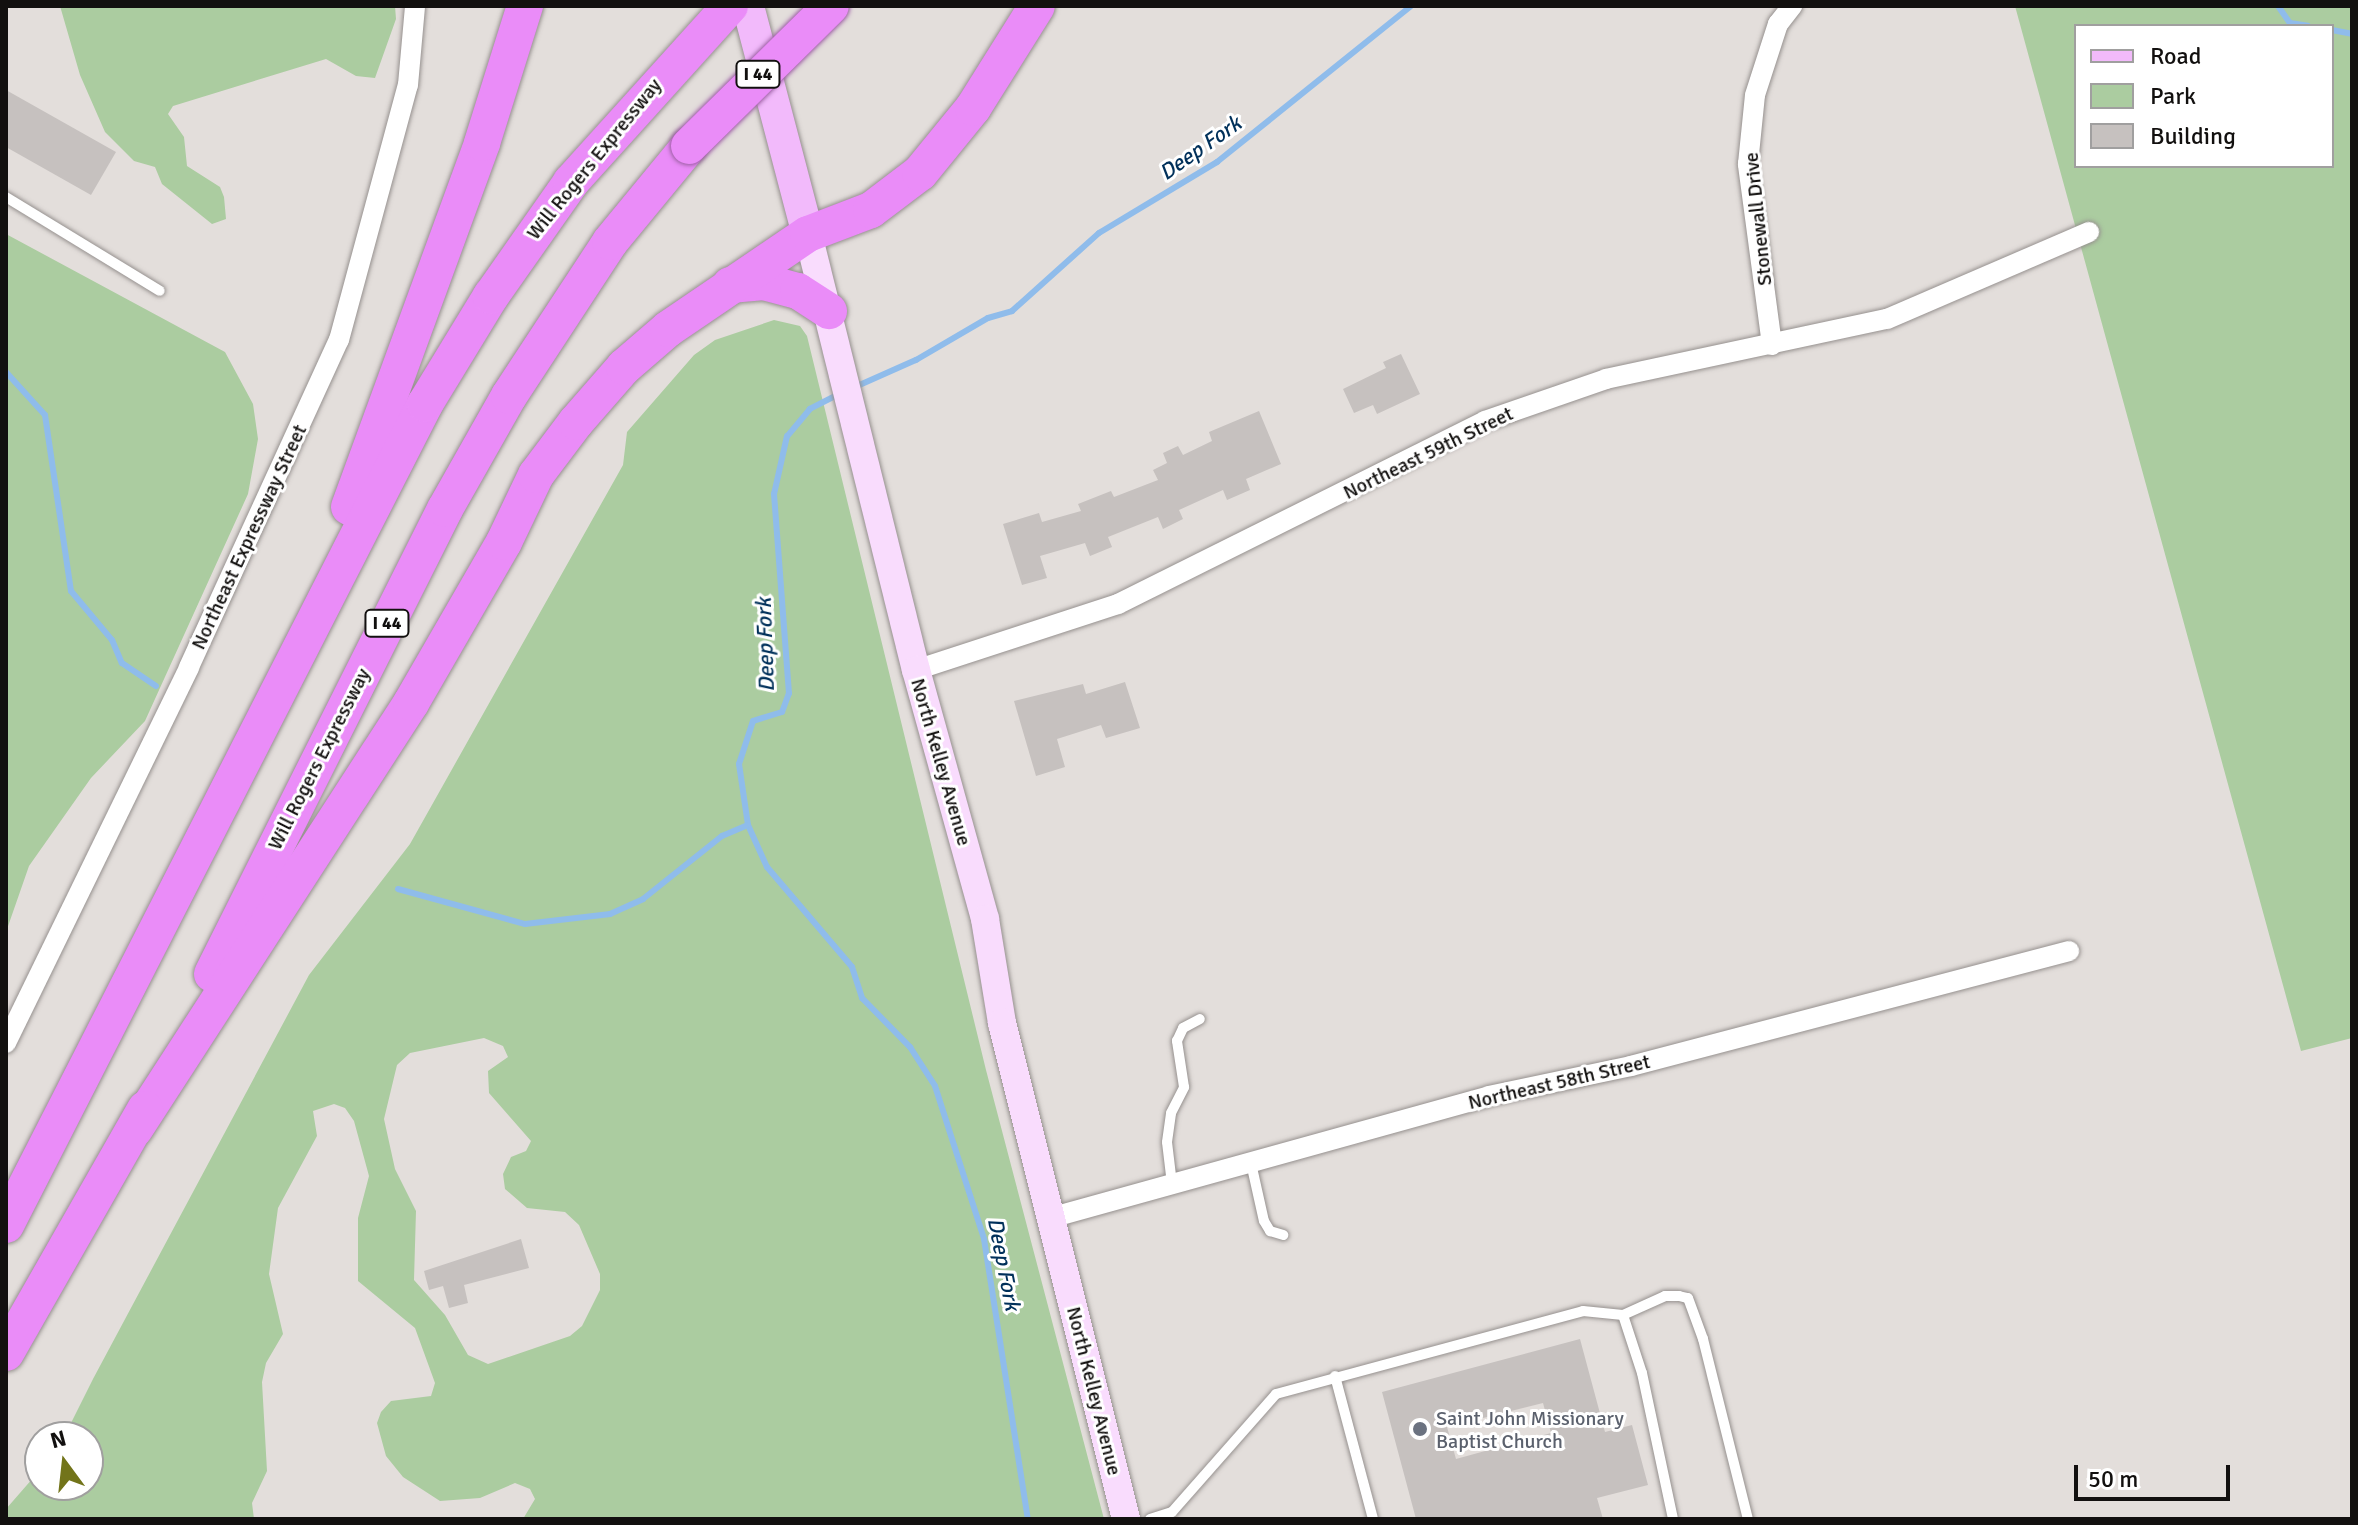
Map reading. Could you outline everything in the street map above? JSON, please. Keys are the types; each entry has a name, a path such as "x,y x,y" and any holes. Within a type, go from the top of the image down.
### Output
{"highway":[{"path":"298,652 482,143 525,6"},
{"name":"Will Rogers Expressway","path":"6,1225 400,449 491,296 571,182 668,68 730,6"},
{"name":"Will Rogers Expressway","path":"6,1353 135,1129 467,471 553,322 689,146 831,6"},
{"path":"135,1129 411,703 504,542 536,475 624,367 730,285 808,234 871,210 920,173 973,108 1037,6"},
{"path":"730,285 764,282 798,291 829,311"}],"main road":[{"name":"North Kelley Avenue","path":"748,6 808,234"}],"street":[{"name":"Northeast Expressway Street","path":"6,1043 189,667 339,340 408,85 415,6"},
{"name":"Stonewall Drive","path":"1772,345 1748,164 1755,95 1778,24 1792,6"},
{"name":"Northeast 59th Street","path":"916,670 1118,604 1485,421 1606,379 1887,319 2089,232"},
{"name":"North Kelley Avenue","path":"808,234 868,465 916,670 985,919 1002,1023 1126,1519"},
{"name":"Northeast 58th Street","path":"1050,1218 1489,1096 1631,1066 2069,951"}],"lane":[{"path":"6,197 160,291"},
{"path":"1172,1184 1167,1142 1171,1113 1184,1087 1177,1041 1183,1028 1200,1019"},
{"path":"1251,1163 1264,1221 1270,1231 1283,1235"},
{"path":"1150,1519 1172,1512 1276,1394 1583,1311 1623,1315 1665,1296 1688,1298 1703,1339 1748,1519"},
{"path":"1623,1315 1642,1373 1673,1519"},
{"path":"1335,1376 1373,1519"}],"green space":[{"path":"60,6 395,6 396,19 375,78 356,76 326,59 173,106 168,114 184,137 187,166 220,187 224,197 226,219 212,224 162,184 155,167 134,161 105,132 80,75"},
{"path":"2015,6 2352,6 2352,1038 2301,1051"},
{"path":"6,234 225,352 253,404 258,439 248,494 145,721 91,778 29,866 6,932"},
{"path":"774,320 800,326 807,336 986,1070 1104,1519 523,1519 535,1499 530,1489 515,1483 480,1498 440,1501 403,1477 386,1456 377,1423 381,1412 391,1401 431,1396 435,1383 415,1328 358,1281 358,1218 369,1176 354,1121 345,1108 334,1104 313,1111 317,1136 278,1208 269,1274 283,1334 266,1363 262,1382 267,1471 252,1503 254,1519 6,1519 6,1509 24,1488 24,1501 104,1501 104,1421 72,1421 93,1379 309,975 410,844 623,465 627,432 694,355 715,340","holes":["484,1038 503,1046 508,1057 488,1071 489,1093 531,1141 526,1151 511,1157 503,1174 505,1189 527,1208 565,1212 579,1225 600,1274 600,1290 582,1326 570,1336 488,1364 468,1355 445,1315 414,1280 416,1211 395,1169 384,1119 397,1065 410,1053"]}],"building":[{"path":"6,90 116,152 91,195 6,147"},
{"path":"1401,354 1420,394 1377,414 1373,405 1354,413 1343,389 1386,368 1383,362"},
{"path":"1259,411 1281,464 1246,479 1250,490 1227,500 1223,490 1179,510 1183,519 1163,529 1158,517 1108,537 1112,547 1090,556 1085,543 1040,556 1047,578 1022,585 1003,524 1039,513 1042,522 1081,511 1078,504 1111,491 1114,497 1158,480 1153,470 1167,463 1163,453 1178,446 1183,455 1212,441 1209,432"},
{"path":"1125,682 1140,728 1106,738 1101,725 1057,739 1065,767 1036,776 1014,701 1083,684 1086,694"},
{"path":"521,1239 529,1268 464,1285 468,1303 449,1308 443,1286 429,1290 424,1271"},
{"name":"Saint John Missionary Baptist Church","path":"1580,1339 1605,1432 1632,1425 1648,1485 1597,1498 1603,1519 1416,1519 1382,1392","holes":["1543,1403 1551,1433 1456,1459 1447,1427"]}],"waterway":[{"name":"Deep Fork","path":"855,387 916,360 988,318 1012,311 1099,233 1217,162 1411,6"},
{"name":"Deep Fork","path":"2278,6 2290,23 2296,24"},
{"name":"Deep Fork","path":"2334,30 2352,34"},
{"path":"6,372 45,415 71,591 112,640 122,663 156,686"},
{"name":"Deep Fork","path":"841,393 810,409 787,436 774,494 789,693 782,712 753,721 739,764 748,825 767,867 852,967 862,998 910,1047 935,1086 984,1239 1028,1519"},
{"path":"398,889 525,924 610,914 643,899 722,836 748,825"}],"place":[{"name":"Saint John Missionary Baptist Church","path":"1420,1429"}]}
